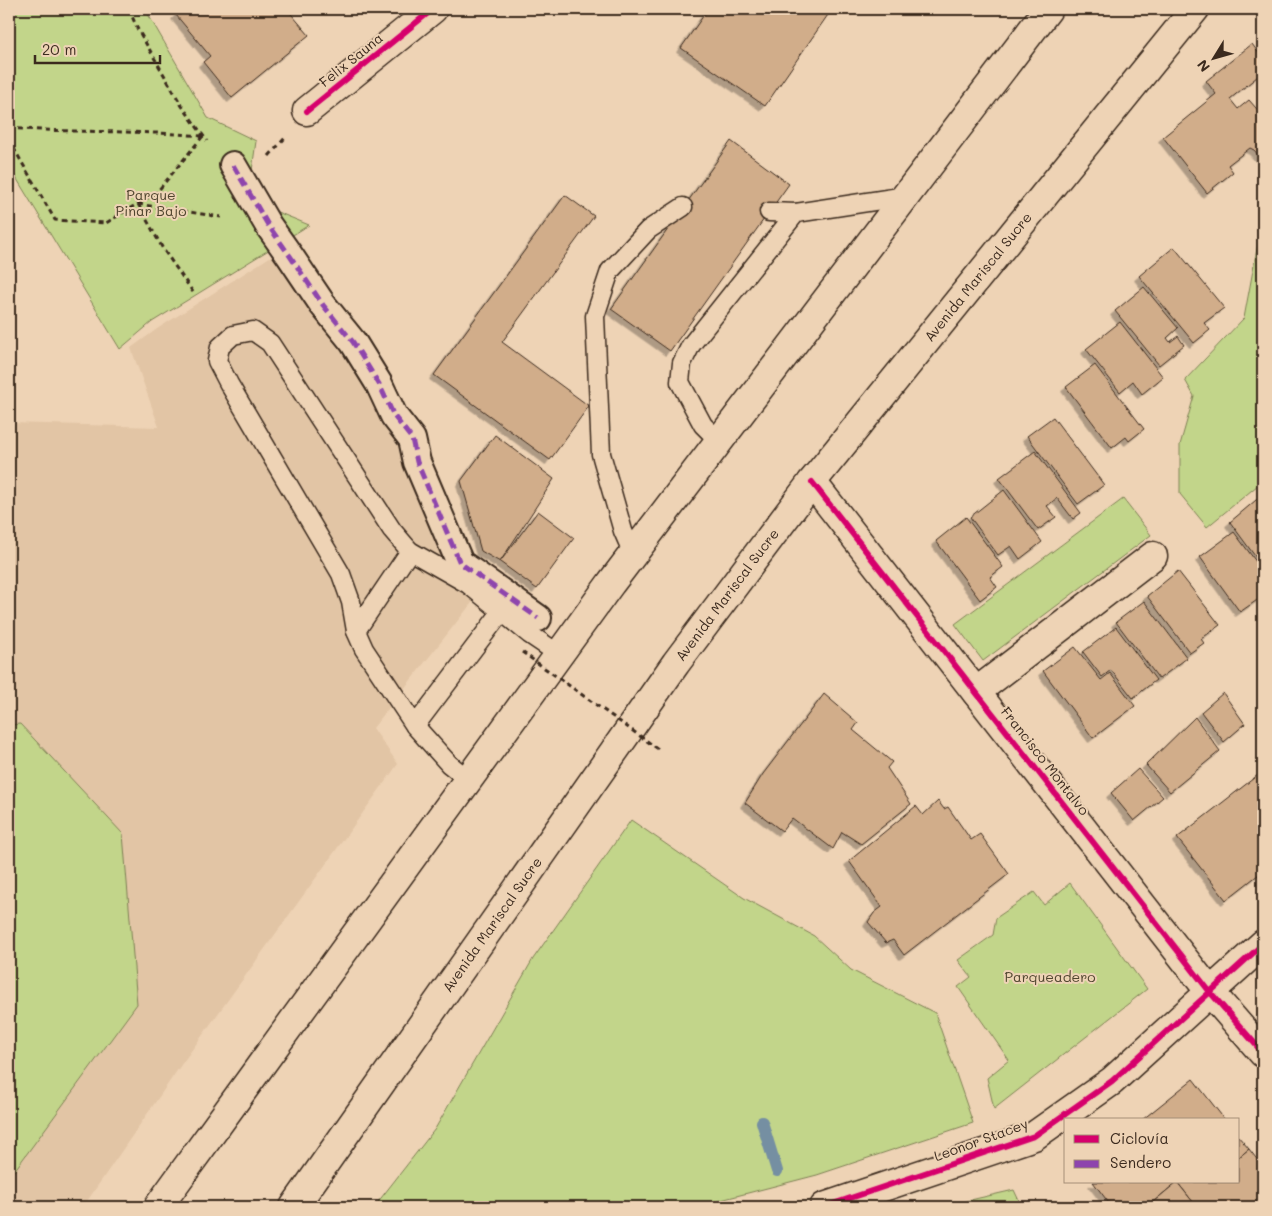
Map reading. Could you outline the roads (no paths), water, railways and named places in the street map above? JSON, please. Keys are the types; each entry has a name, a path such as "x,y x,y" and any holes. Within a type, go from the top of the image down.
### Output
{"main road":[{"name":"Felix Sauna","path":"307,111 433,9"},
{"path":"158,1207 633,554 1048,9"},
{"name":"Avenida Mariscal Sucre","path":"294,1207 676,663 812,482 1195,9"},
{"name":"Francisco Montalvo","path":"812,482 1210,992 1263,1053"},
{"path":"976,692 1153,556"},
{"name":"Leonor Stacey","path":"824,1207 1034,1136 1112,1081 1263,944"}],"street":[{"path":"233,164 268,225 323,305 353,342 379,384 394,416 412,440 417,462 460,563 538,618"}],"lane":[{"path":"769,212 796,213 906,196"},
{"path":"633,554 623,531 601,454 595,316 610,271 648,230 684,207"},
{"path":"719,441 703,425 680,382 682,363 691,345 796,213"},
{"path":"469,780 449,764 415,726 364,649 356,630 351,602 341,574 217,361 220,347 232,335 253,331 270,343 392,530 410,551 468,584 530,634 560,655"},
{"path":"356,630 410,551"},
{"path":"415,726 502,611"}],"waterway":[{"path":"762,1122 777,1171"}],"park label":[{"name":"Parque Pinar Bajo","path":"151,204"},
{"name":"Parqueadero","path":"1050,977"}]}
